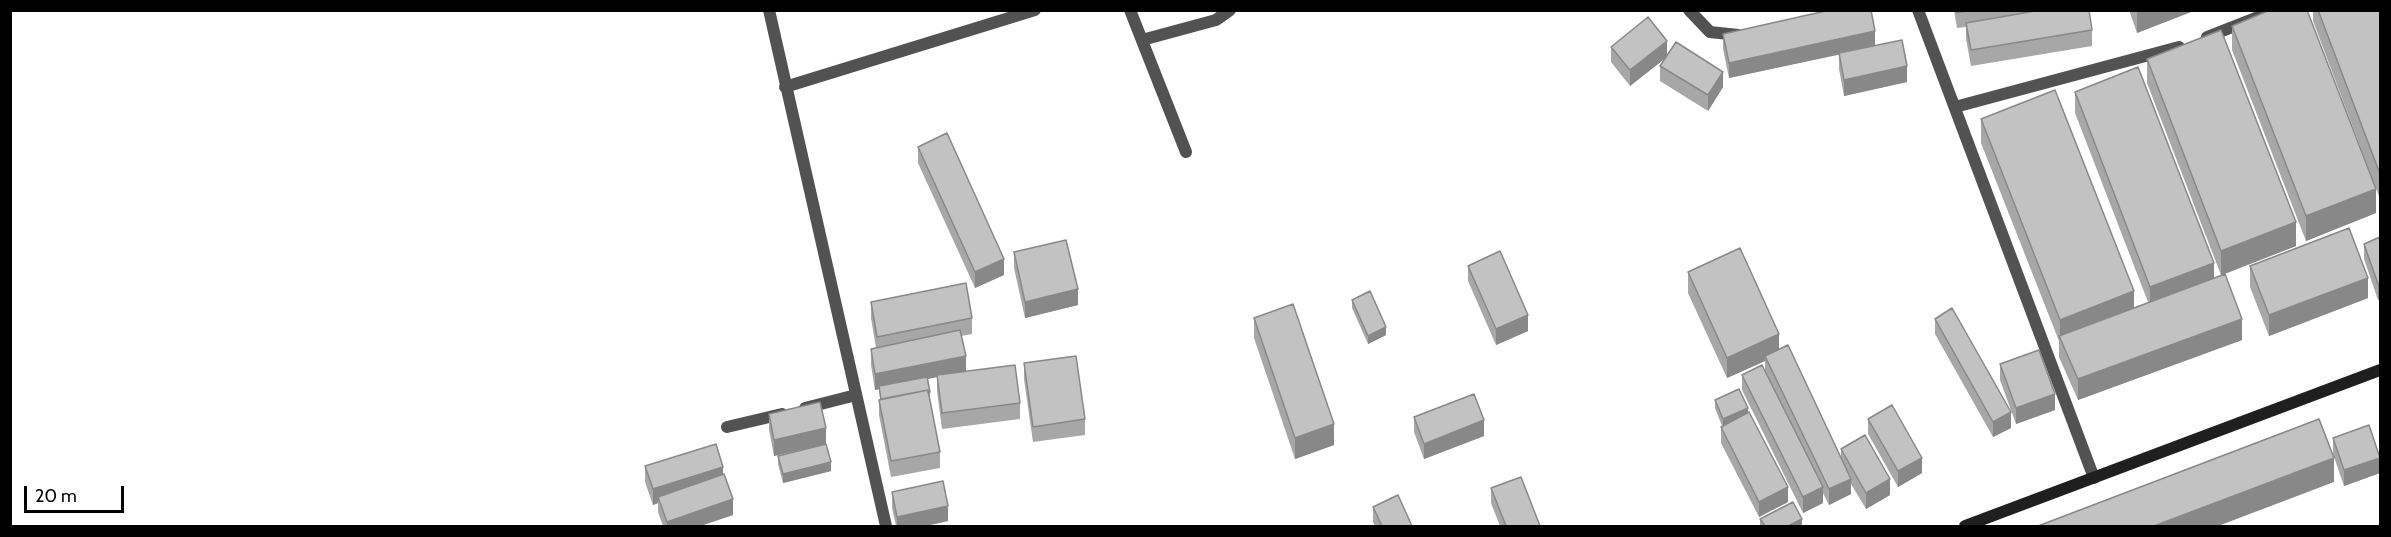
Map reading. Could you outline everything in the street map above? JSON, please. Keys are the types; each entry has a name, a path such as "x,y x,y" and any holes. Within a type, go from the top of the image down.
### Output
{"main road":[{"path":"1965,526 2380,370"}],"street":[{"path":"769,10 886,526"},
{"path":"785,87 1035,10"},
{"path":"1131,10 1186,152"},
{"path":"1142,40 1216,20 1230,10"},
{"path":"1689,10 1710,32 1738,35 1749,33"},
{"path":"1918,10 2094,478"},
{"path":"1955,107 2173,50 2276,10"},
{"path":"727,427 856,395"}],"building":[{"path":"1830,10 1871,10 1875,31 1729,63 1723,34"},
{"path":"2041,10 2089,10 2092,30 1971,50 1966,23"},
{"path":"2270,10 2307,10 2376,189 2306,216 2232,26"},
{"path":"2318,10 2380,10 2380,174"},
{"path":"1648,17 1667,41 1630,70 1611,47"},
{"path":"2221,30 2296,222 2221,251 2147,59"},
{"path":"1902,40 1907,66 1844,80 1839,53"},
{"path":"1676,42 1723,72 1708,95 1660,66"},
{"path":"2138,67 2214,263 2150,287 2075,92"},
{"path":"2055,90 2134,291 2060,320 1981,119"},
{"path":"947,133 1004,259 975,272 918,147"},
{"path":"2349,228 2368,278 2269,315 2250,266"},
{"path":"2380,237 2380,283 2378,284 2364,244"},
{"path":"1066,240 1078,289 1025,302 1014,252"},
{"path":"1740,248 1779,334 1727,358 1688,272"},
{"path":"1500,251 1528,315 1496,329 1468,266"},
{"path":"2225,274 2242,319 2078,379 2059,336"},
{"path":"966,283 972,318 877,337 871,302"},
{"path":"1370,291 1386,327 1368,336 1352,300"},
{"path":"1293,304 1334,424 1295,438 1254,318"},
{"path":"1952,308 2011,412 1993,422 1935,319"},
{"path":"960,330 966,356 875,374 871,349"},
{"path":"1788,345 1851,479 1829,489 1765,356"},
{"path":"2039,350 2055,394 2016,408 2000,364"},
{"path":"1076,356 1085,419 1033,427 1024,363"},
{"path":"1015,365 1020,403 942,413 937,375"},
{"path":"1762,365 1823,487 1803,497 1742,375"},
{"path":"927,377 930,392 928,393 928,390 881,399 879,386"},
{"path":"1739,389 1748,408 1723,419 1715,400"},
{"path":"928,390 940,452 891,461 879,400"},
{"path":"1474,394 1484,420 1424,444 1414,417"},
{"path":"820,402 826,428 774,440 769,414"},
{"path":"1892,405 1922,458 1898,471 1868,419"},
{"path":"1749,412 1788,487 1759,502 1721,427"},
{"path":"2319,419 2334,458 2154,526 2038,526"},
{"path":"2369,425 2380,458 2344,470 2333,438"},
{"path":"1865,435 1890,479 1866,493 1841,449"},
{"path":"716,444 723,467 653,489 645,466"},
{"path":"826,444 831,462 783,474 778,456"},
{"path":"724,474 733,499 667,522 658,497"},
{"path":"1521,477 1540,526 1506,526 1491,488"},
{"path":"943,481 948,506 897,517 892,492"},
{"path":"1398,495 1412,526 1382,526 1373,507"},
{"path":"1793,502 1802,519 1788,526 1765,526 1760,519"}]}
